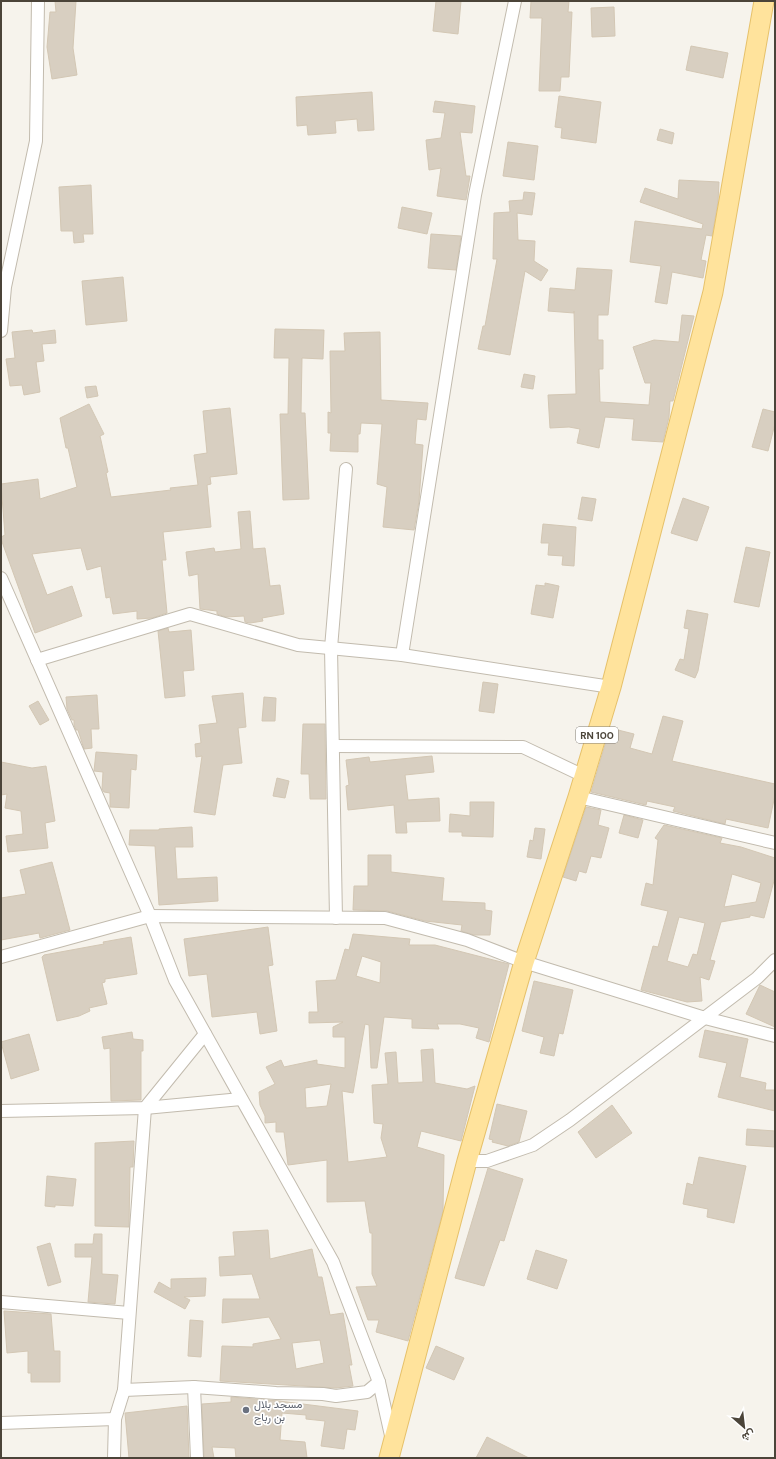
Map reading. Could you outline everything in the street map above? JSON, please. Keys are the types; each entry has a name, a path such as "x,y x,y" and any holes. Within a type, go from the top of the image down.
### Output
{"main road":[{"name":"RN 100","path":"390,1450 467,1161 524,962 578,797 611,687 713,292 764,1"}],"street":[{"path":"1,331 6,287 36,140 38,1"},
{"path":"402,655 475,196 515,1"},
{"path":"336,918 331,648 346,470"},
{"path":"1,578 150,916 175,980 333,1262 379,1382 390,1450"},
{"path":"37,660 190,614 298,645 402,655 611,687"},
{"path":"333,746 523,747 584,776"},
{"path":"578,797 775,843"},
{"path":"1,957 150,916 385,918 467,940 524,962 704,1018 775,1036"},
{"path":"467,1161 487,1161 533,1144 570,1120 757,978 775,960"},
{"path":"114,1458 115,1419 124,1390 145,1108 205,1034"},
{"path":"1,1111 145,1108 241,1099"},
{"path":"1,1302 130,1313"},
{"path":"124,1390 194,1387 276,1394 323,1394 336,1396 367,1392 379,1382"},
{"path":"194,1387 197,1458"},
{"path":"1,1423 115,1419"}],"building":[{"path":"55,1 76,1 73,48 77,75 52,79 47,47 50,12 56,12"},
{"path":"436,1 461,1 458,34 433,31"},
{"path":"531,1 569,1 568,12 572,12 569,77 561,77 560,91 539,91 542,18 530,18"},
{"path":"614,7 615,36 592,37 591,8"},
{"path":"691,46 728,53 723,78 686,70"},
{"path":"372,92 374,130 358,131 357,119 335,121 336,133 308,135 307,125 297,126 296,97"},
{"path":"559,96 601,102 596,143 561,138 562,128 555,127"},
{"path":"435,101 475,106 472,133 460,132 466,176 470,176 466,200 437,196 441,168 429,170 426,140 441,138 445,113 433,112"},
{"path":"660,129 674,133 672,144 657,140"},
{"path":"508,142 538,146 534,180 503,176"},
{"path":"679,180 719,182 718,202 712,236 706,235 701,260 706,261 703,278 672,272 667,304 655,302 661,266 630,262 635,221 702,229 703,224 640,202 645,188 678,199"},
{"path":"91,185 93,234 83,234 84,242 74,243 73,231 61,231 59,187"},
{"path":"524,192 535,193 532,215 517,213 518,240 535,241 534,261 548,270 541,281 525,271 510,355 478,349 483,326 485,326 497,259 493,259 494,213 510,212 509,201 523,200"},
{"path":"402,207 432,213 427,234 398,228"},
{"path":"431,234 461,236 456,270 428,268"},
{"path":"577,268 612,270 608,315 598,315 598,340 603,340 603,369 599,369 600,402 649,405 651,383 645,383 633,347 654,340 679,342 682,315 694,316 673,401 670,401 669,417 663,442 632,440 634,419 605,417 599,448 577,443 580,429 569,427 550,428 548,395 576,394 574,311 574,313 548,311 550,288 575,290"},
{"path":"123,277 127,321 86,325 82,281"},
{"path":"275,329 324,330 323,359 302,358 301,413 305,413 309,499 283,500 280,414 288,414 289,358 274,358"},
{"path":"32,330 33,333 55,330 56,343 42,344 44,361 36,362 40,392 24,395 22,385 10,386 6,359 15,358 12,332"},
{"path":"380,332 381,400 428,403 426,420 417,419 415,444 423,445 419,501 414,530 383,527 387,487 377,484 382,424 361,423 360,434 358,434 358,452 330,451 331,433 328,433 328,412 331,413 330,351 345,351 344,333"},
{"path":"524,374 535,376 533,389 521,387"},
{"path":"96,386 98,396 87,398 85,387"},
{"path":"89,404 104,434 100,436 108,472 106,473 111,497 171,490 170,488 198,485 194,455 207,453 203,411 230,408 237,474 210,477 211,484 207,485 211,527 163,532 166,560 162,560 167,613 152,618 137,619 137,611 113,614 110,597 106,598 101,566 87,570 81,548 32,554 47,595 72,586 82,616 35,633 1,539 1,537 5,535 1,484 38,479 40,499 77,487 68,448 66,448 60,418"},
{"path":"763,409 775,412 775,424 768,451 752,447"},
{"path":"582,497 596,499 592,521 578,519"},
{"path":"683,498 709,507 697,541 671,533"},
{"path":"250,511 253,549 265,548 270,586 280,585 284,614 262,618 263,621 250,623 245,622 244,616 226,617 217,614 217,611 200,609 198,574 189,576 186,552 214,548 215,552 241,549 238,512"},
{"path":"543,524 576,527 574,566 562,565 563,556 548,555 549,543 541,543"},
{"path":"746,547 770,552 759,607 734,602"},
{"path":"545,583 559,586 553,618 531,614 536,585 545,586"},
{"path":"687,610 708,614 698,671 695,678 675,670 680,659 684,660 689,629 684,628"},
{"path":"168,628 169,632 191,630 194,670 183,671 185,696 165,698 158,631"},
{"path":"483,682 498,684 494,713 479,711"},
{"path":"243,693 246,727 238,728 242,763 223,765 215,815 194,812 202,756 196,757 195,744 201,743 199,725 217,723 212,696"},
{"path":"97,695 99,729 91,729 92,748 84,749 78,730 76,730 74,725 74,720 72,720 67,709 66,697"},
{"path":"264,697 276,698 275,721 262,721"},
{"path":"38,701 49,720 40,725 29,706"},
{"path":"663,716 683,721 672,761 775,784 775,795 768,828 726,819 725,824 673,811 675,807 647,801 646,805 591,792 610,728 634,734 630,748 652,754"},
{"path":"303,724 325,724 326,799 310,799 309,774 301,774"},
{"path":"96,752 137,755 136,770 131,769 129,808 110,807 110,793 104,792 102,789 103,772 94,771"},
{"path":"432,756 434,772 405,775 408,800 439,798 440,821 406,822 407,833 396,833 394,805 348,810 346,786 349,785 346,760 369,757 370,762"},
{"path":"1,762 32,768 46,766 55,821 45,823 48,848 8,852 6,836 23,834 21,811 5,808 7,794 1,795"},
{"path":"277,778 289,781 285,798 273,796"},
{"path":"470,802 494,802 493,837 462,836 462,832 449,832 450,814 470,816"},
{"path":"586,807 601,810 598,825 609,828 601,858 591,856 586,873 579,871 576,881 563,877"},
{"path":"624,815 643,820 638,838 619,833"},
{"path":"664,825 722,838 720,843 741,847 775,858 775,877 764,918 750,915 750,917 721,922 710,960 715,961 709,980 700,977 702,1001 687,1002 641,990 653,946 658,947 668,911 641,905 646,883 653,885 658,840 655,838","holes":["732,874 761,883 756,902 724,907","679,917 705,923 697,955 693,954 688,967 667,961"]},
{"path":"192,827 193,847 175,847 177,879 217,877 218,901 159,905 155,846 129,845 130,830 159,830"},
{"path":"535,828 545,829 541,859 527,857 530,840 533,841"},
{"path":"368,855 391,855 391,872 444,878 442,901 485,903 485,910 492,911 490,935 474,935 461,931 462,925 425,921 387,911 353,910 354,886 368,886"},
{"path":"52,862 70,930 40,938 39,933 1,940 1,898 26,894 20,870"},
{"path":"268,927 273,965 268,966 277,1031 260,1034 257,1012 212,1017 207,974 189,976 184,939"},
{"path":"353,934 410,939 409,945 435,945 509,964 489,1042 476,1038 479,1028 460,1024 437,1024 439,1029 412,1028 412,1019 384,1017 377,1068 371,1068 369,1025 365,1024 353,1093 342,1091 348,1162 387,1157 381,1138 383,1124 374,1123 372,1085 388,1084 385,1053 396,1052 398,1083 423,1082 421,1050 433,1049 435,1083 467,1089 475,1086 461,1141 421,1131 417,1147 444,1155 443,1211 408,1341 376,1332 379,1320 368,1320 356,1287 377,1286 372,1274 372,1233 370,1233 365,1201 327,1202 327,1160 288,1165 284,1132 276,1132 276,1122 265,1123 265,1116 260,1105 259,1092 275,1084 266,1067 281,1060 284,1067 317,1060 317,1064 345,1068 345,1037 333,1037 333,1027 343,1022 309,1023 309,1012 318,1012 316,981 336,980 345,949 349,950","holes":["362,956 381,962 380,983 356,976","331,1084 327,1106 306,1108 305,1088"]},
{"path":"131,937 137,974 105,979 105,982 102,983 107,1004 89,1008 90,1011 79,1016 57,1021 42,957 44,955 104,944 103,942"},
{"path":"534,981 573,990 563,1034 559,1033 554,1056 540,1053 544,1037 522,1031"},
{"path":"760,985 775,992 775,1027 746,1014"},
{"path":"705,1030 748,1039 740,1077 766,1083 765,1090 775,1090 775,1111 718,1097 727,1063 699,1057"},
{"path":"132,1032 133,1039 143,1040 143,1051 141,1051 141,1100 111,1101 110,1048 104,1049 102,1037"},
{"path":"29,1034 39,1070 11,1079 1,1042"},
{"path":"497,1104 527,1111 519,1142 508,1146 492,1142 493,1140 489,1139"},
{"path":"612,1105 632,1133 596,1158 578,1132"},
{"path":"747,1129 775,1131 775,1147 746,1145"},
{"path":"134,1141 133,1167 130,1167 129,1227 95,1226 95,1143"},
{"path":"699,1157 746,1166 734,1223 707,1217 708,1209 683,1204 687,1183 693,1185"},
{"path":"488,1168 523,1179 504,1241 500,1240 484,1286 455,1278"},
{"path":"47,1176 76,1179 73,1206 45,1206"},
{"path":"268,1230 270,1259 312,1249 318,1277 322,1277 330,1315 343,1313 352,1365 349,1365 353,1386 336,1388 220,1381 222,1346 253,1347 253,1344 281,1339 269,1317 222,1323 223,1299 260,1299 252,1274 220,1276 219,1257 235,1256 233,1232","holes":["320,1340 324,1363 296,1369 292,1343"]},
{"path":"94,1234 102,1234 102,1274 118,1275 115,1304 88,1302 92,1257 75,1257 75,1244 93,1244"},
{"path":"50,1243 61,1282 48,1286 37,1247"},
{"path":"536,1250 567,1260 557,1289 527,1279"},
{"path":"206,1278 205,1296 184,1297 190,1300 185,1309 154,1292 159,1282 171,1289 171,1279"},
{"path":"4,1311 51,1314 54,1351 60,1351 60,1382 31,1382 31,1373 28,1373 28,1351 7,1353"},
{"path":"190,1320 203,1321 201,1357 188,1356"},
{"path":"436,1346 464,1358 454,1380 426,1368"},
{"path":"231,1397 279,1401 358,1411 355,1430 347,1429 344,1449 321,1446 325,1421 306,1419 306,1415 282,1413 280,1440 305,1442 307,1458 236,1458 235,1448 212,1447 214,1458 204,1458 202,1404 231,1402"},
{"path":"187,1406 189,1458 129,1458 125,1413"},
{"path":"487,1437 529,1458 476,1458"}],"place":[{"name":"مسجد بلال بن رباح","path":"246,1410"}]}
